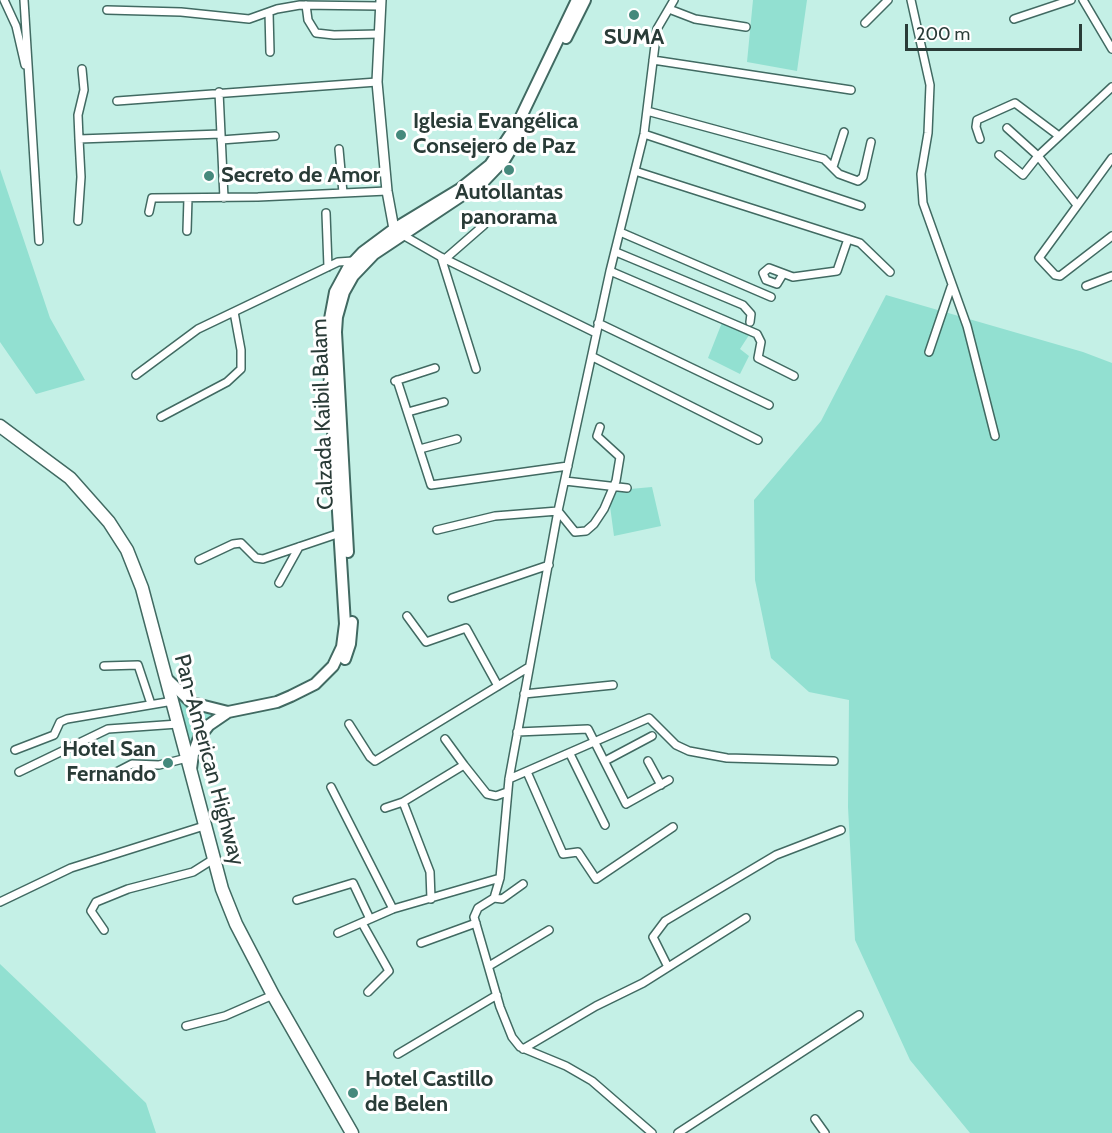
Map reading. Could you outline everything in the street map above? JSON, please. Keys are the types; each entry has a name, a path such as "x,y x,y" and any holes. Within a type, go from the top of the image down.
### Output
{"highway":[{"name":"Pan-American Highway","path":"0,426 70,478 109,522 127,550 142,588 167,679 212,860 236,924 273,995 352,1133"}],"main road":[{"name":"Calzada Kaibil Balam","path":"277,702 315,684 329,672 337,659 345,624 327,335 335,292 353,261 460,189 490,165 518,123 577,0"},
{"name":"Calzada Kaibil Balam","path":"191,772 193,754 199,738 209,725 228,712 302,697 324,686 338,671 350,644 352,618 337,316 344,292 353,276 398,232 477,187 505,159 523,128 585,0"},
{"name":"Calzada Kaibil Balam","path":"167,679 192,703 228,712"}],"street":[{"path":"4,0 16,26 20,51 28,72"},
{"path":"24,0 39,241"},
{"path":"494,898 500,878 509,779 558,511 593,357 598,323 644,134 657,29 674,0"},
{"path":"865,23 888,0"},
{"path":"912,0 930,98 921,185 926,214 967,326 995,435"},
{"path":"1014,19 1071,0"},
{"path":"1083,0 1112,50"},
{"path":"107,10 181,12 249,19 286,6 380,3 377,82 387,191 398,232 443,258 596,333"},
{"path":"306,5 308,20 316,33 379,34"},
{"path":"669,9 695,19 746,27"},
{"path":"269,12 270,52"},
{"path":"653,60 851,90"},
{"path":"78,221 81,177 78,115 84,90 82,69"},
{"path":"117,101 377,82"},
{"path":"999,155 1023,175 1038,156 1112,87"},
{"path":"219,92 224,198"},
{"path":"980,139 976,127 981,116 1015,103 1059,136"},
{"path":"647,111 824,159 844,177 861,180 871,142"},
{"path":"1007,128 1038,156 1077,205"},
{"path":"833,167 844,132"},
{"path":"644,134 861,206"},
{"path":"79,139 275,136"},
{"path":"339,149 344,194"},
{"path":"1112,158 1039,258 1055,275 1060,276 1112,236"},
{"path":"635,171 864,245 890,272"},
{"path":"149,212 151,198 224,198 387,191"},
{"path":"187,231 188,198"},
{"path":"326,213 328,267"},
{"path":"443,258 484,225"},
{"path":"620,232 771,297"},
{"path":"783,274 793,277 837,271 848,239"},
{"path":"616,252 743,305 751,314 750,322"},
{"path":"443,258 476,369"},
{"path":"136,375 198,329 328,267 342,261 353,261"},
{"path":"610,271 757,334 761,342 758,358 794,376"},
{"path":"1086,286 1112,276"},
{"path":"929,352 951,286"},
{"path":"161,417 227,382 241,369 241,350 234,312"},
{"path":"598,323 769,405"},
{"path":"593,357 758,440"},
{"path":"435,368 395,381 408,412 429,482 435,486 568,466"},
{"path":"408,412 444,402"},
{"path":"558,511 571,529 581,533 594,524 604,509 614,486 620,457 597,436 600,427"},
{"path":"420,449 457,439"},
{"path":"565,481 627,488"},
{"path":"437,530 495,516 558,511"},
{"path":"199,560 233,544 241,543 256,558 262,559 340,533"},
{"path":"279,583 298,547"},
{"path":"452,598 549,565"},
{"path":"407,615 426,642 466,628 498,686"},
{"path":"104,666 138,665 151,704"},
{"path":"348,724 375,761 529,667"},
{"path":"524,694 613,685"},
{"path":"15,750 54,735 60,722 67,719 173,701"},
{"path":"509,779 649,718 676,745 689,751 727,758 834,761"},
{"path":"19,772 108,729 178,724"},
{"path":"517,732 585,728 626,804 669,780"},
{"path":"604,761 652,736"},
{"path":"445,739 487,794 496,796 507,792"},
{"path":"570,754 605,825"},
{"path":"104,779 132,764 159,765 187,758"},
{"path":"648,761 661,785"},
{"path":"385,808 403,802 464,765"},
{"path":"527,772 561,852 567,855 578,852 594,878 599,878 673,827"},
{"path":"332,787 393,909"},
{"path":"403,802 430,872 431,898"},
{"path":"0,902 71,868 204,826"},
{"path":"668,967 653,937 665,921 776,855 841,830"},
{"path":"104,930 91,911 96,902 128,890 193,872 212,860"},
{"path":"338,933 393,909 500,878"},
{"path":"297,900 353,883 370,919"},
{"path":"523,884 502,898 494,898 478,908 474,917 496,995 512,1037 524,1049 566,1066 592,1082 652,1133"},
{"path":"524,1049 596,1006 643,984 746,918"},
{"path":"421,943 476,922"},
{"path":"362,923 389,971 368,992"},
{"path":"489,966 549,930"},
{"path":"186,1026 225,1016 273,995"},
{"path":"398,1054 496,995"},
{"path":"678,1133 859,1016"},
{"path":"815,1119 825,1133"}],"green space":[{"path":"753,0 807,0 797,71 747,62"},
{"path":"0,169 50,318 85,380 36,394 0,342"},
{"path":"886,295 1083,352 1112,363 1112,1133 970,1133 910,1060 855,940 848,807 849,700 809,692 771,658 755,580 754,500 821,421"},
{"path":"723,320 751,332 740,349 749,356 740,374 708,358"},
{"path":"652,487 661,526 614,536 608,491"},
{"path":"174,695 196,707 225,713 191,755"},
{"path":"0,964 146,1103 156,1133 0,1133"}],"place":[{"name":"SUMA","path":"634,15"},
{"name":"Iglesia Evangélica Consejero de Paz","path":"401,135"},
{"name":"Autollantas panorama","path":"509,170"},
{"name":"Secreto de Amor","path":"209,176"},
{"name":"Hotel San Fernando","path":"168,763"},
{"name":"Hotel Castillo de Belen","path":"353,1093"}]}
